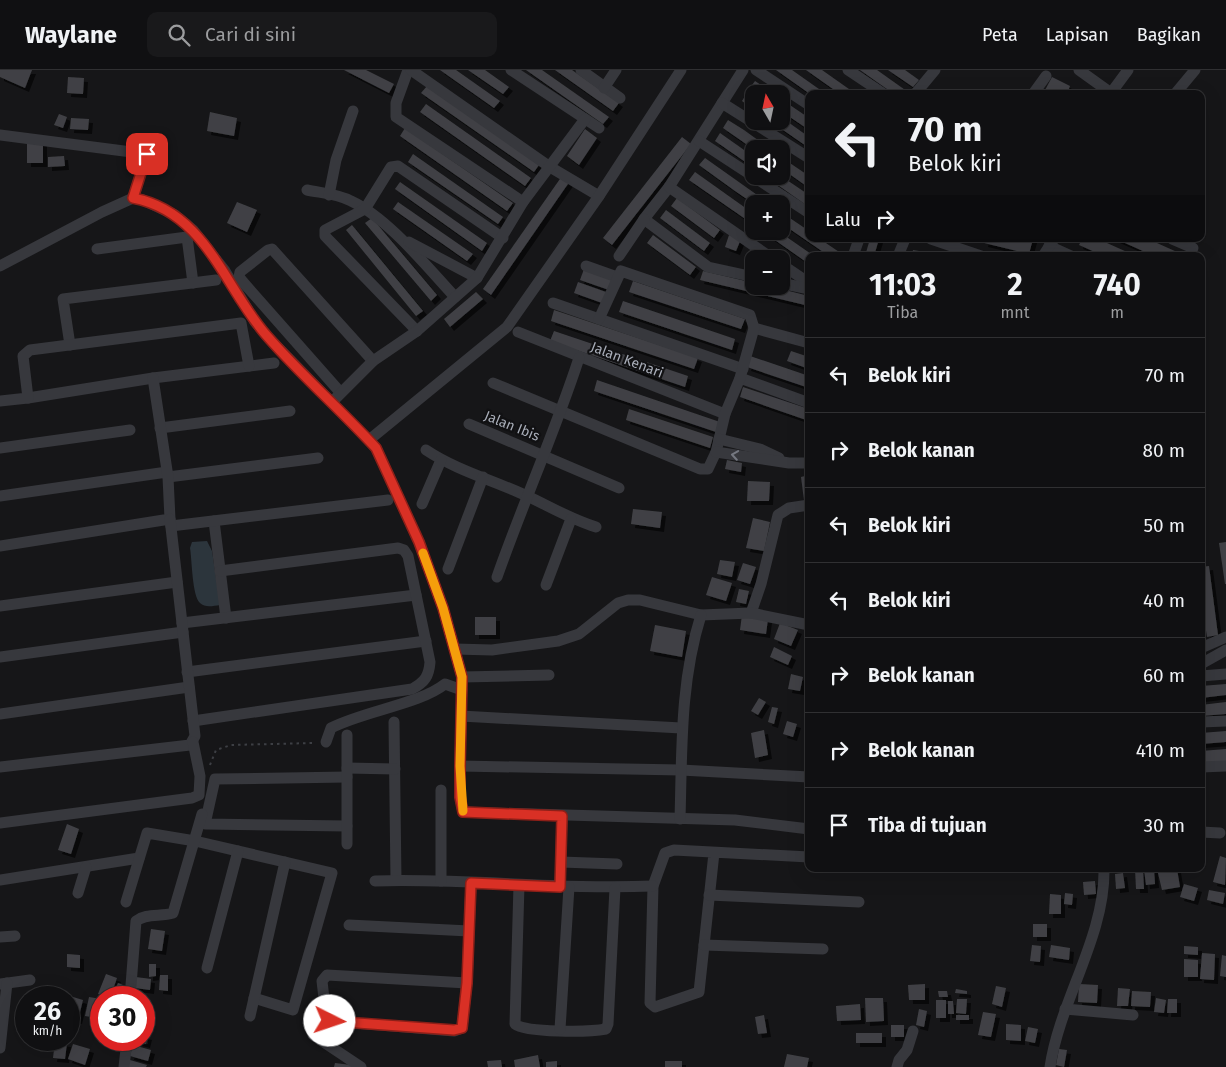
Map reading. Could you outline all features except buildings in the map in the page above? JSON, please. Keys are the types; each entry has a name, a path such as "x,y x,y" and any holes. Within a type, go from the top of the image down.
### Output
{"street":[{"path":"523,202 396,117 396,103 410,70 550,167 599,196"},
{"path":"512,70 599,128"},
{"path":"581,70 620,98"},
{"path":"604,88 616,70"},
{"path":"369,440 506,327 599,196 681,70"},
{"path":"619,256 669,187 743,70"},
{"path":"756,70 805,102"},
{"path":"848,70 878,90"},
{"path":"1079,70 1106,90"},
{"path":"1112,90 1128,70"},
{"path":"1178,90 1195,70"},
{"path":"918,90 930,72"},
{"path":"1036,90 1046,76"},
{"path":"722,103 805,155"},
{"path":"329,195 336,160 353,111"},
{"path":"332,402 340,392 373,362 417,331 477,278 503,238 523,202 585,118"},
{"path":"0,135 147,154 133,198"},
{"path":"699,141 805,210"},
{"path":"417,331 326,236 325,230 365,209 391,168 398,166 503,238"},
{"path":"669,187 760,250"},
{"path":"307,190 351,201 365,209 398,237 455,297"},
{"path":"0,266 102,212 133,198 143,200 175,215 193,230 224,271 255,322 369,440 376,448 387,469 419,542 443,608 462,677 461,806 466,814 735,820 805,829"},
{"path":"644,220 708,267 745,275"},
{"path":"97,249 187,237 193,283"},
{"path":"398,237 477,278"},
{"path":"935,242 948,251"},
{"path":"1179,242 1193,248"},
{"path":"1049,247 1061,252"},
{"path":"340,392 243,282 239,277 240,272 268,250 272,250 373,362"},
{"path":"586,266 617,277"},
{"path":"790,270 805,280"},
{"path":"493,383 700,469 708,468 716,452 725,414 741,373 754,328 750,315 621,271 599,319"},
{"path":"70,345 63,299 216,280"},
{"path":"790,285 805,288"},
{"path":"553,304 599,319 741,373 805,401"},
{"path":"28,398 24,352 70,345 241,323 249,366"},
{"path":"754,328 805,341"},
{"name":"Jalan Kenari","path":"518,332 579,358 725,414"},
{"path":"496,577 526,495 562,412 579,358"},
{"path":"0,401 153,378 274,364"},
{"path":"0,823 192,798 199,795 201,787 192,742 195,736 170,523 167,474 153,378"},
{"path":"160,428 290,411"},
{"name":"Jalan Ibis","path":"469,424 619,488"},
{"path":"0,448 130,430"},
{"path":"719,439 760,449 789,463"},
{"path":"426,450 441,460 526,495 571,519 596,527"},
{"path":"716,452 789,463 805,463"},
{"path":"0,496 167,474 318,458"},
{"path":"422,504 441,460"},
{"path":"448,569 483,477"},
{"path":"0,546 170,523 214,521 388,500"},
{"path":"751,612 761,584 778,515 789,508 805,506"},
{"path":"546,585 571,519"},
{"path":"214,521 226,618"},
{"path":"193,721 412,689 423,683 430,674 426,641 408,556 404,550 398,548 220,571"},
{"path":"0,606 177,582"},
{"path":"0,657 226,618 416,595"},
{"path":"455,649 492,650 558,641 579,634 618,603 628,600 640,600 701,615 751,612 805,624"},
{"path":"680,819 681,728 691,647 701,615"},
{"path":"1205,646 1226,637"},
{"path":"188,672 426,641"},
{"path":"1205,662 1226,650"},
{"path":"1205,676 1226,674"},
{"path":"462,677 549,675"},
{"path":"326,742 331,728 366,713 439,689 445,684 462,690"},
{"path":"0,714 189,687"},
{"path":"461,716 681,728"},
{"path":"1205,722 1226,721"},
{"path":"394,722 396,880"},
{"path":"347,736 347,844"},
{"path":"0,767 190,744 192,742"},
{"path":"460,766 681,770 805,777"},
{"path":"1205,767 1226,766"},
{"path":"347,826 205,824 215,779 347,773 395,768"},
{"path":"441,881 442,790"},
{"path":"131,986 136,921 146,916 158,917 173,913 195,841 205,799"},
{"path":"560,1029 565,887 561,862 562,816"},
{"path":"1205,832 1220,833"},
{"path":"126,902 147,833 195,841 332,873 293,1010 254,998"},
{"path":"714,853 699,992 655,1007 650,1003 653,886 665,853 674,850 805,856"},
{"path":"207,968 238,851"},
{"path":"0,880 140,858"},
{"path":"250,1016 285,862"},
{"path":"561,862 616,864"},
{"path":"78,893 86,867"},
{"path":"1050,1067 1054,1038 1082,967 1098,913 1103,894 1104,872"},
{"path":"375,881 441,881 615,888 653,886"},
{"path":"467,983 327,975 322,981 326,1016 330,1021 458,1030 463,1026 467,983 471,883"},
{"path":"519,885 515,1024 520,1028 606,1029 608,1024 615,888"},
{"path":"709,895 859,902"},
{"path":"349,925 469,931"},
{"path":"0,937 15,936"},
{"path":"704,945 823,949"},
{"path":"0,1043 4,984 30,980"},
{"path":"1065,1009 1133,1015"},
{"path":"897,1067 899,1060 907,1050 913,1031"},
{"path":"313,1035 361,1067"},
{"path":"0,1038 0,1048"},
{"path":"124,1067 126,1051"}],"path":[{"path":"210,767 211,758 216,750 231,745 326,742"}],"shaded area":[{"path":"207,541 212,551 220,605 202,605 195,593 190,548 192,542"}],"slow traffic":[{"path":"423,553 443,608 462,677 460,797 463,811"}],"route":[{"path":"147,154 133,198 143,200 175,215 193,230 224,271 255,322 376,448 387,469 425,558 443,608 462,677 460,797 463,812 466,814 562,816 560,887 471,883 467,983 462,1028 454,1030 330,1021"}]}
